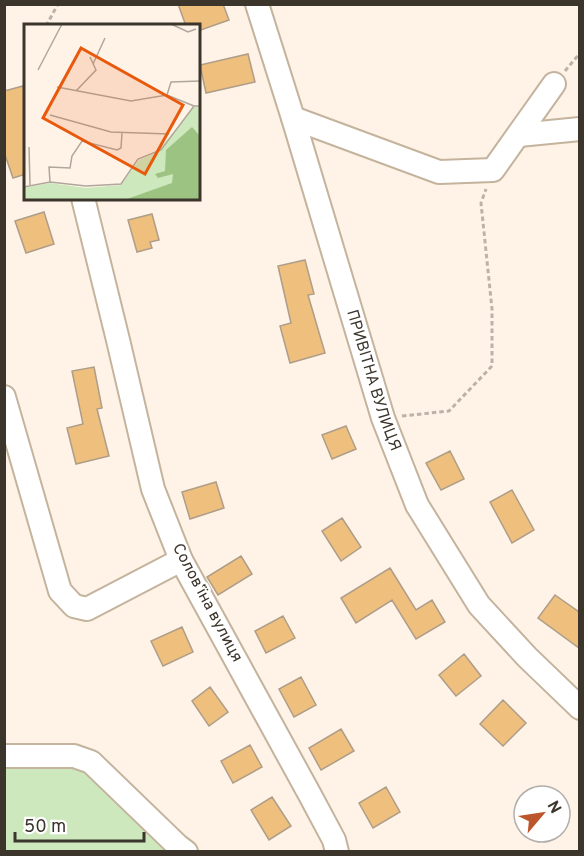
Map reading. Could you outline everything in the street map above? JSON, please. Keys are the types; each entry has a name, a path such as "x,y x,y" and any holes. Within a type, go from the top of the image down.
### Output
{"street":[{"name":"ПРИВІТНА ВУЛИЦЯ","path":"257,4 383,418 417,505 479,605 579,708"},
{"path":"293,118 439,172 493,170 554,84"},
{"path":"519,135 579,129"},
{"name":"Соловʼїна вулиця","path":"83,200 153,489 181,560 310,795 334,840 337,852"},
{"path":"4,397 60,591 74,606 87,609 181,560"},
{"path":"4,756 74,756 91,762 186,852"}],"path":[{"path":"47,24 58,4"},
{"path":"383,418 449,411 492,366 492,309 481,203 493,170"}],"green space":[{"path":"5,764 73,764 86,769 173,852 5,852"}],"building":[{"path":"178,4 223,4 229,20 200,30 200,24 185,24"},
{"path":"248,54 255,82 206,93 200,65"},
{"path":"23,86 24,89 24,175 13,178 4,152 4,91"},
{"path":"44,212 54,244 26,253 15,221"},
{"path":"152,214 159,240 150,242 152,248 137,252 128,220"},
{"path":"305,260 314,294 308,295 325,353 290,363 280,326 291,323 278,266"},
{"path":"94,367 102,408 97,409 109,456 76,464 67,428 83,424 72,371"},
{"path":"346,426 356,449 332,459 322,435"},
{"path":"450,451 464,479 441,490 426,463"},
{"path":"216,482 224,508 190,519 182,492"},
{"path":"512,490 534,530 512,543 490,502"},
{"path":"342,518 361,547 341,561 322,531"},
{"path":"241,556 252,574 218,595 207,577"},
{"path":"390,568 416,610 432,600 445,622 416,639 392,600 356,623 341,598"},
{"path":"555,595 579,612 579,648 538,618"},
{"path":"283,616 295,638 266,653 255,631"},
{"path":"182,627 193,652 163,666 151,641"},
{"path":"464,654 481,676 456,696 439,675"},
{"path":"301,677 316,705 294,717 279,689"},
{"path":"210,687 228,712 209,726 192,701"},
{"path":"503,700 526,723 503,746 480,724"},
{"path":"341,729 354,751 321,770 309,748"},
{"path":"250,745 262,767 233,783 221,761"},
{"path":"386,787 400,812 373,828 359,803"},
{"path":"272,797 291,826 269,840 251,810"}]}
